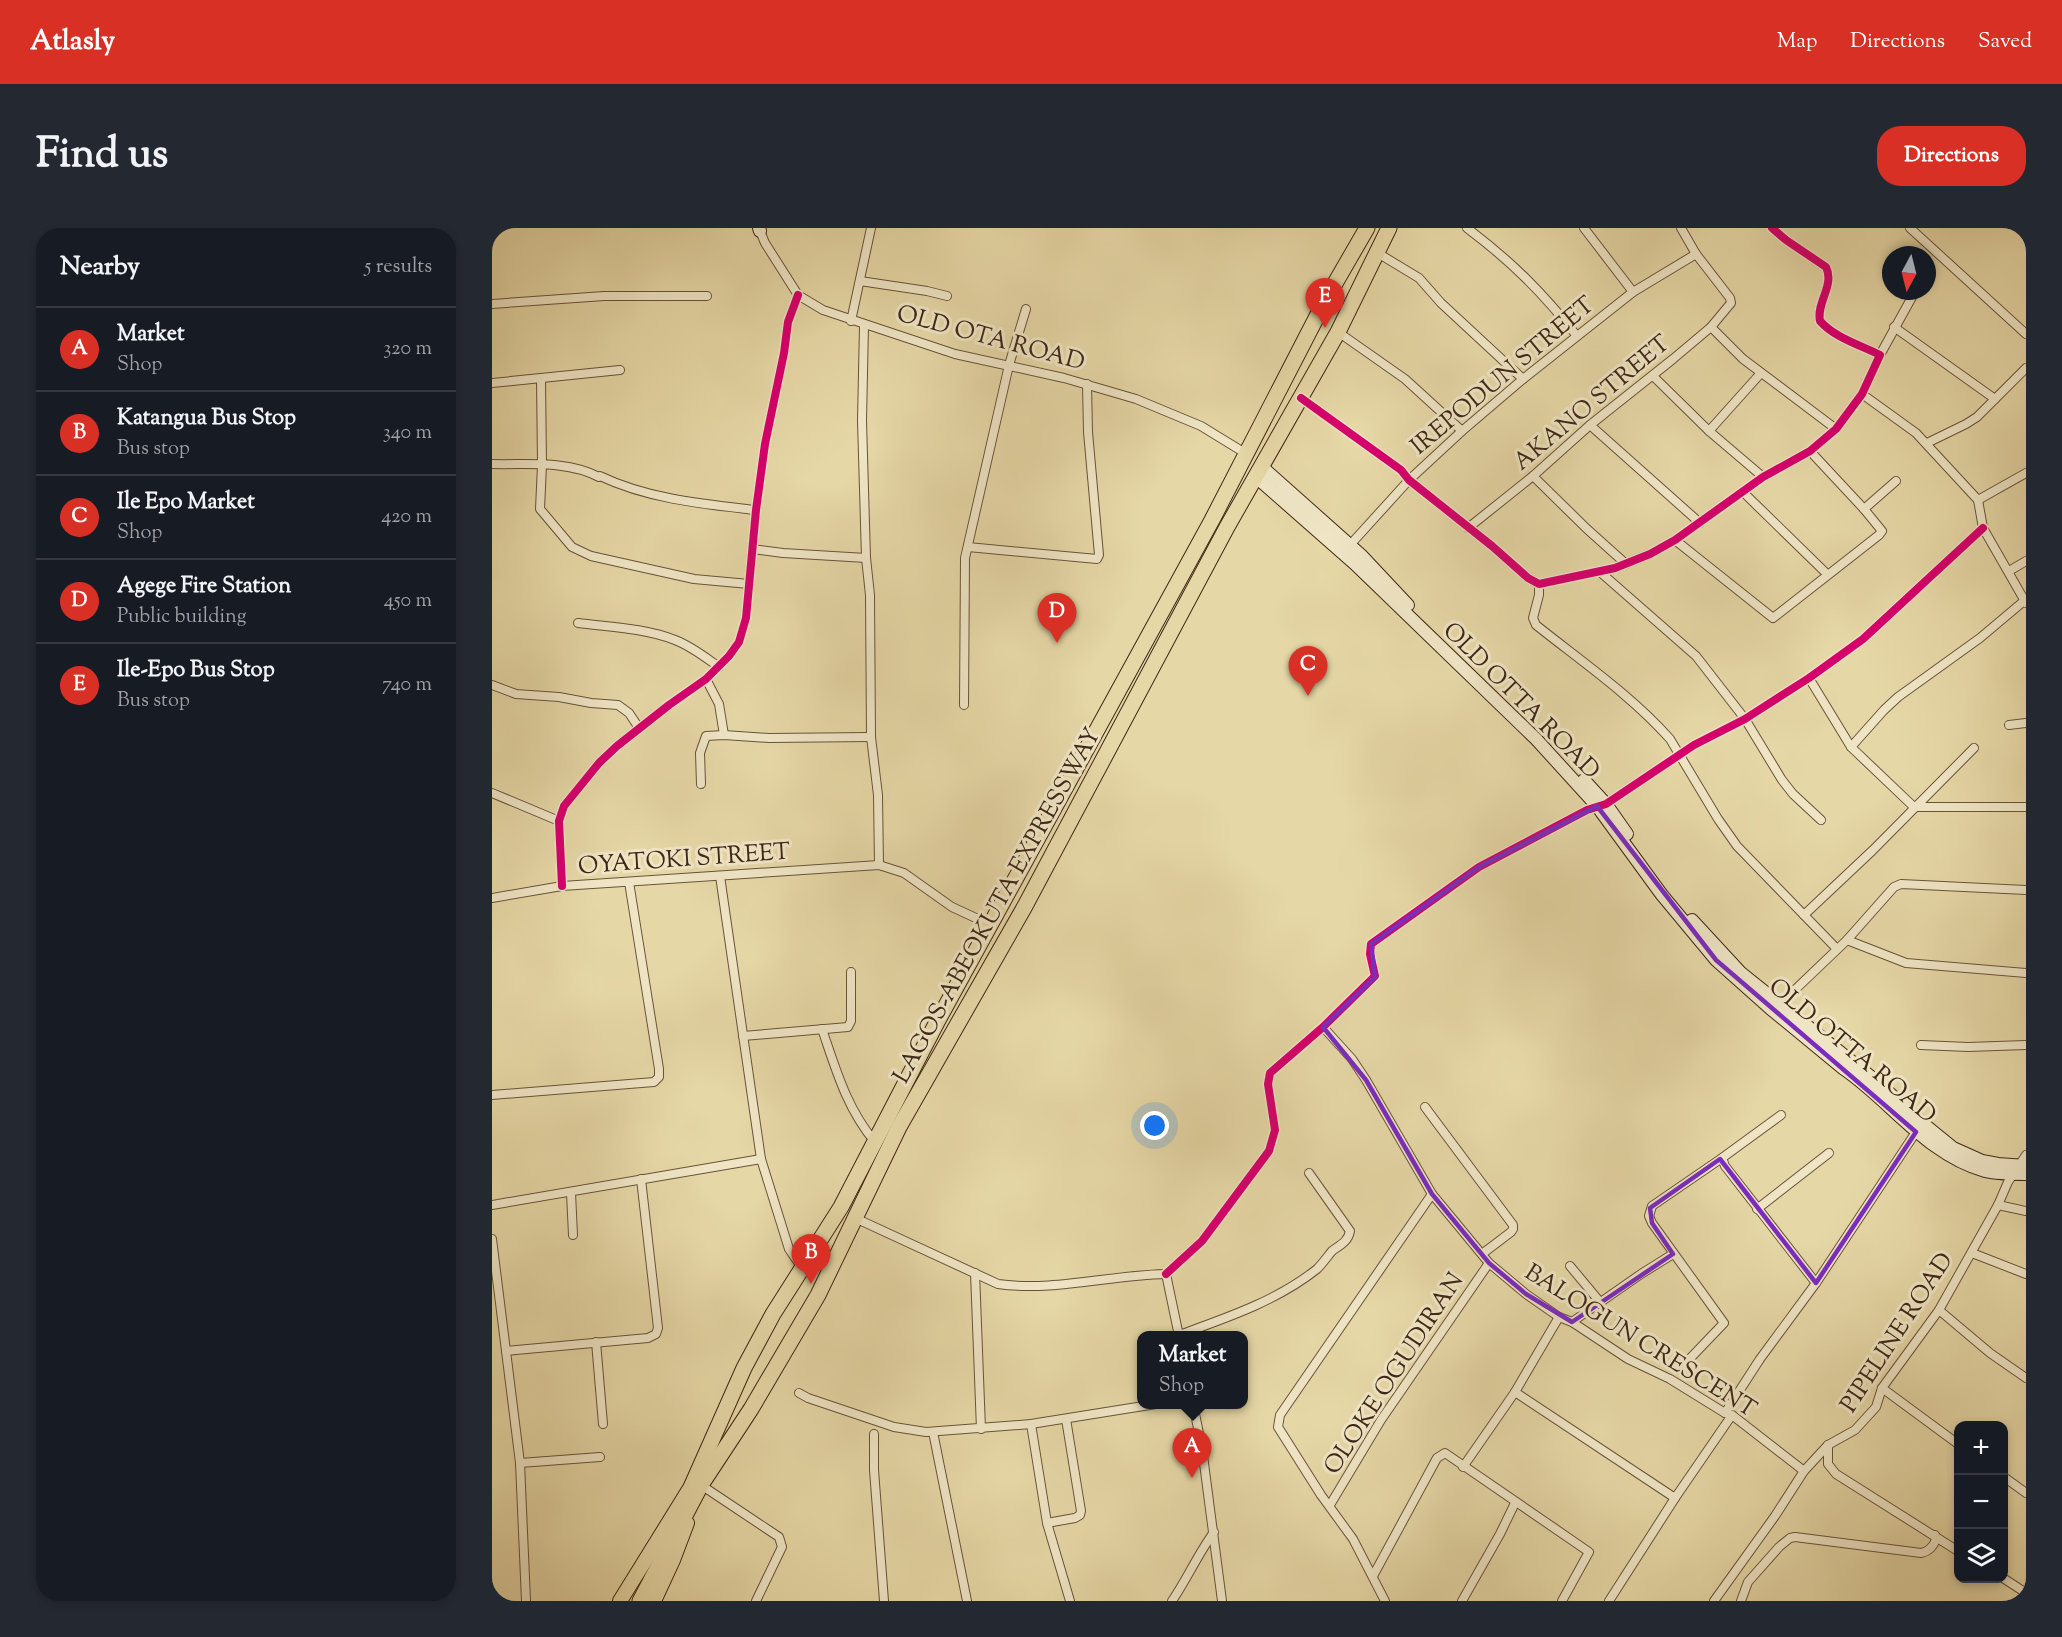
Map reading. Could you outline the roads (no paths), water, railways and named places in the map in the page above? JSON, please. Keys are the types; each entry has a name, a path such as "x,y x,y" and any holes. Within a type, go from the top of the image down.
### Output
{"highway":[{"name":"LAGOS-ABEOKUTA EXPRESSWAY","path":"640,1601 698,1483 744,1368 773,1314 841,1207 937,1022 1212,520 1326,299 1367,228"},
{"name":"LAGOS-ABEOKUTA EXPRESSWAY","path":"630,1601 698,1483 751,1409 818,1294 899,1127 1025,906 1258,471 1338,332 1389,228"}],"main road":[{"path":"1258,471 1350,545 1427,625 1542,734 1602,805"},
{"name":"OLD OTTA ROAD","path":"1258,471 1602,805 1711,941 1742,973 1876,1080 1953,1148 1982,1161 2022,1167"},
{"name":"OLD OTTA ROAD","path":"1602,805 1662,895 1716,960 1771,1009 1863,1082 1917,1132 1964,1163 1984,1171 2022,1167"},
{"path":"620,1601 698,1483"},
{"path":"654,1601 673,1560 698,1483"}],"street":[{"path":"851,321 871,228"},
{"path":"1467,228 1531,282 1577,336"},
{"path":"1584,228 1633,292"},
{"path":"1681,228 1696,254"},
{"path":"1772,228 1826,267 1829,279 1820,306 1820,321 1826,328 1840,336 1880,355"},
{"path":"1910,228 2026,334"},
{"name":"OLD OTA ROAD","path":"760,230 798,295 823,310 864,326 955,354 1087,384 1136,399 1185,418 1245,453"},
{"path":"1376,252 1419,278 1441,303 1523,379"},
{"name":"IREPODUN STREET","path":"1350,545 1409,480 1523,379 1633,292 1696,254"},
{"name":"AKANO STREET","path":"1468,528 1711,327 1731,303 1696,254"},
{"path":"861,281 947,296"},
{"path":"562,886 559,821 564,806 590,773 617,746 706,679 739,642 746,618 765,444 784,353 788,322 798,295"},
{"path":"492,304 604,296 707,296"},
{"path":"1301,398 1401,470 1409,480 1528,578 1539,584 1626,564 1650,554 1700,524 1762,477 1810,451 1836,429 1862,394 1894,327 1910,300"},
{"path":"964,705 965,569 968,547 1010,365 1026,309"},
{"path":"864,326 862,420 866,558 871,623 871,737 878,795 879,865 904,873 952,907 991,925"},
{"path":"1711,327 1743,359 1836,429"},
{"path":"1894,327 1995,399"},
{"path":"1338,332 1405,380 1462,431"},
{"path":"1927,443 1966,424 2026,368"},
{"path":"492,383 620,370"},
{"path":"1709,431 1761,373"},
{"path":"1653,376 1709,431 1762,477"},
{"path":"541,378 540,509 572,547 605,560 694,579 749,584"},
{"path":"968,547 1097,560 1099,555 1087,384"},
{"path":"1851,747 1898,697 1980,638 2025,602 1983,528 1978,500 1912,429 1862,394"},
{"path":"1590,425 1700,524"},
{"path":"1675,540 1773,618 1882,531 1810,451"},
{"path":"492,464 569,467 668,498 756,510"},
{"path":"1978,500 2026,473"},
{"path":"1533,476 1626,564"},
{"path":"1864,509 1896,481"},
{"path":"1743,492 1827,574"},
{"path":"855,1218 998,1284 1015,1287 1166,1274 1202,1241 1269,1151 1275,1130 1268,1084 1270,1074 1323,1028 1375,976 1370,954 1371,944 1479,867 1602,805 1694,745 1745,718 1809,678 1863,639 1983,528"},
{"path":"752,549 805,555 866,558"},
{"path":"2009,571 2026,561"},
{"path":"1599,571 1688,649 1745,718 1782,780 1793,794 1821,820"},
{"path":"1539,584 1533,618 1536,625 1640,710 1670,740 1737,846 1837,949"},
{"path":"578,623 637,631 674,639 719,667"},
{"path":"1809,678 1851,747 1914,807 2026,807"},
{"path":"706,679 719,704 724,735"},
{"path":"492,685 527,696 559,697 618,705 628,713 639,728"},
{"path":"2009,725 2026,723"},
{"path":"701,784 700,753 706,736 871,737"},
{"path":"1804,915 1873,850 1974,748"},
{"path":"492,793 559,821"},
{"name":"OYATOKI STREET","path":"492,898 562,886 879,865"},
{"path":"720,876 760,1159 789,1249 802,1268"},
{"path":"492,1095 654,1082 659,1077 629,882"},
{"path":"1780,1004 1847,940 1888,891 1901,884 2026,890"},
{"path":"1847,940 1906,963 2026,973"},
{"path":"743,1036 850,1025 851,972"},
{"name":"BALOGUN CRESCENT","path":"1323,1028 1352,1059 1366,1080 1432,1194 1489,1263 1526,1294 1559,1317 1572,1322 1628,1359 1670,1379 1728,1414 1804,1472"},
{"path":"822,1029 848,1104 874,1142"},
{"path":"1921,1045 1957,1047 2026,1045"},
{"path":"1425,1107 1513,1225 1514,1229 1511,1232 1482,1254"},
{"path":"1679,1370 1724,1323 1652,1223 1650,1210 1652,1206 1781,1115"},
{"path":"1609,1601 1728,1414 1760,1359 1816,1283 1917,1132"},
{"path":"1756,1209 1829,1153"},
{"path":"1722,1158 1725,1166 1756,1209 1816,1283"},
{"path":"492,1205 760,1159"},
{"name":"PIPELINE ROAD","path":"1714,1601 1804,1472 1828,1445 1863,1423 1876,1407 1882,1388 1939,1310 2022,1167"},
{"path":"1190,1331 1236,1314 1275,1295 1317,1269 1349,1236 1350,1231 1309,1173"},
{"path":"506,1351 648,1338 656,1334 658,1328 641,1179"},
{"path":"571,1193 573,1235"},
{"path":"1385,1601 1353,1539 1321,1495 1278,1427 1280,1415 1432,1194"},
{"path":"1998,1205 2026,1211"},
{"path":"492,1239 520,1463 526,1601"},
{"path":"1972,1253 2026,1274"},
{"path":"1572,1322 1648,1268 1673,1254"},
{"name":"OLOKE OGUDIRAN","path":"1330,1505 1381,1420 1489,1263"},
{"path":"1570,1266 1600,1302"},
{"path":"975,1274 981,1429"},
{"path":"1166,1274 1178,1331"},
{"path":"1939,1310 1990,1353 2026,1378"},
{"path":"1463,1467 1515,1392 1559,1317"},
{"path":"596,1342 603,1424"},
{"path":"1882,1388 1954,1440"},
{"path":"1515,1392 1675,1498"},
{"path":"799,1393 894,1427 926,1432 1030,1424 1137,1407"},
{"path":"1195,1409 1222,1601"},
{"path":"1047,1523 1076,1518 1081,1511 1066,1419"},
{"path":"1030,1424 1047,1523 1070,1601"},
{"path":"933,1432 967,1601"},
{"path":"874,1434 874,1470 884,1601"},
{"path":"1828,1445 1828,1464 1836,1474 1954,1548"},
{"path":"1373,1576 1437,1458 1445,1453 1589,1552 1562,1601"},
{"path":"520,1463 600,1457"},
{"path":"2008,1480 2026,1493"},
{"path":"698,1483 779,1537 782,1542 782,1547 756,1601"},
{"path":"1462,1601 1515,1503"},
{"path":"1172,1601 1214,1532"},
{"path":"1741,1601 1748,1582 1779,1547 1790,1539 1796,1537 1921,1553 1933,1545 1935,1535"},
{"path":"2008,1581 2026,1593"}],"place":[{"name":"Ile-Epo Bus Stop","path":"1325,328"},
{"name":"Agege Fire Station","path":"1057,643"},
{"name":"Ile Epo Market","path":"1308,696"},
{"name":"Katangua Bus Stop","path":"811,1284"},
{"name":"Market","path":"1192,1478"}]}
